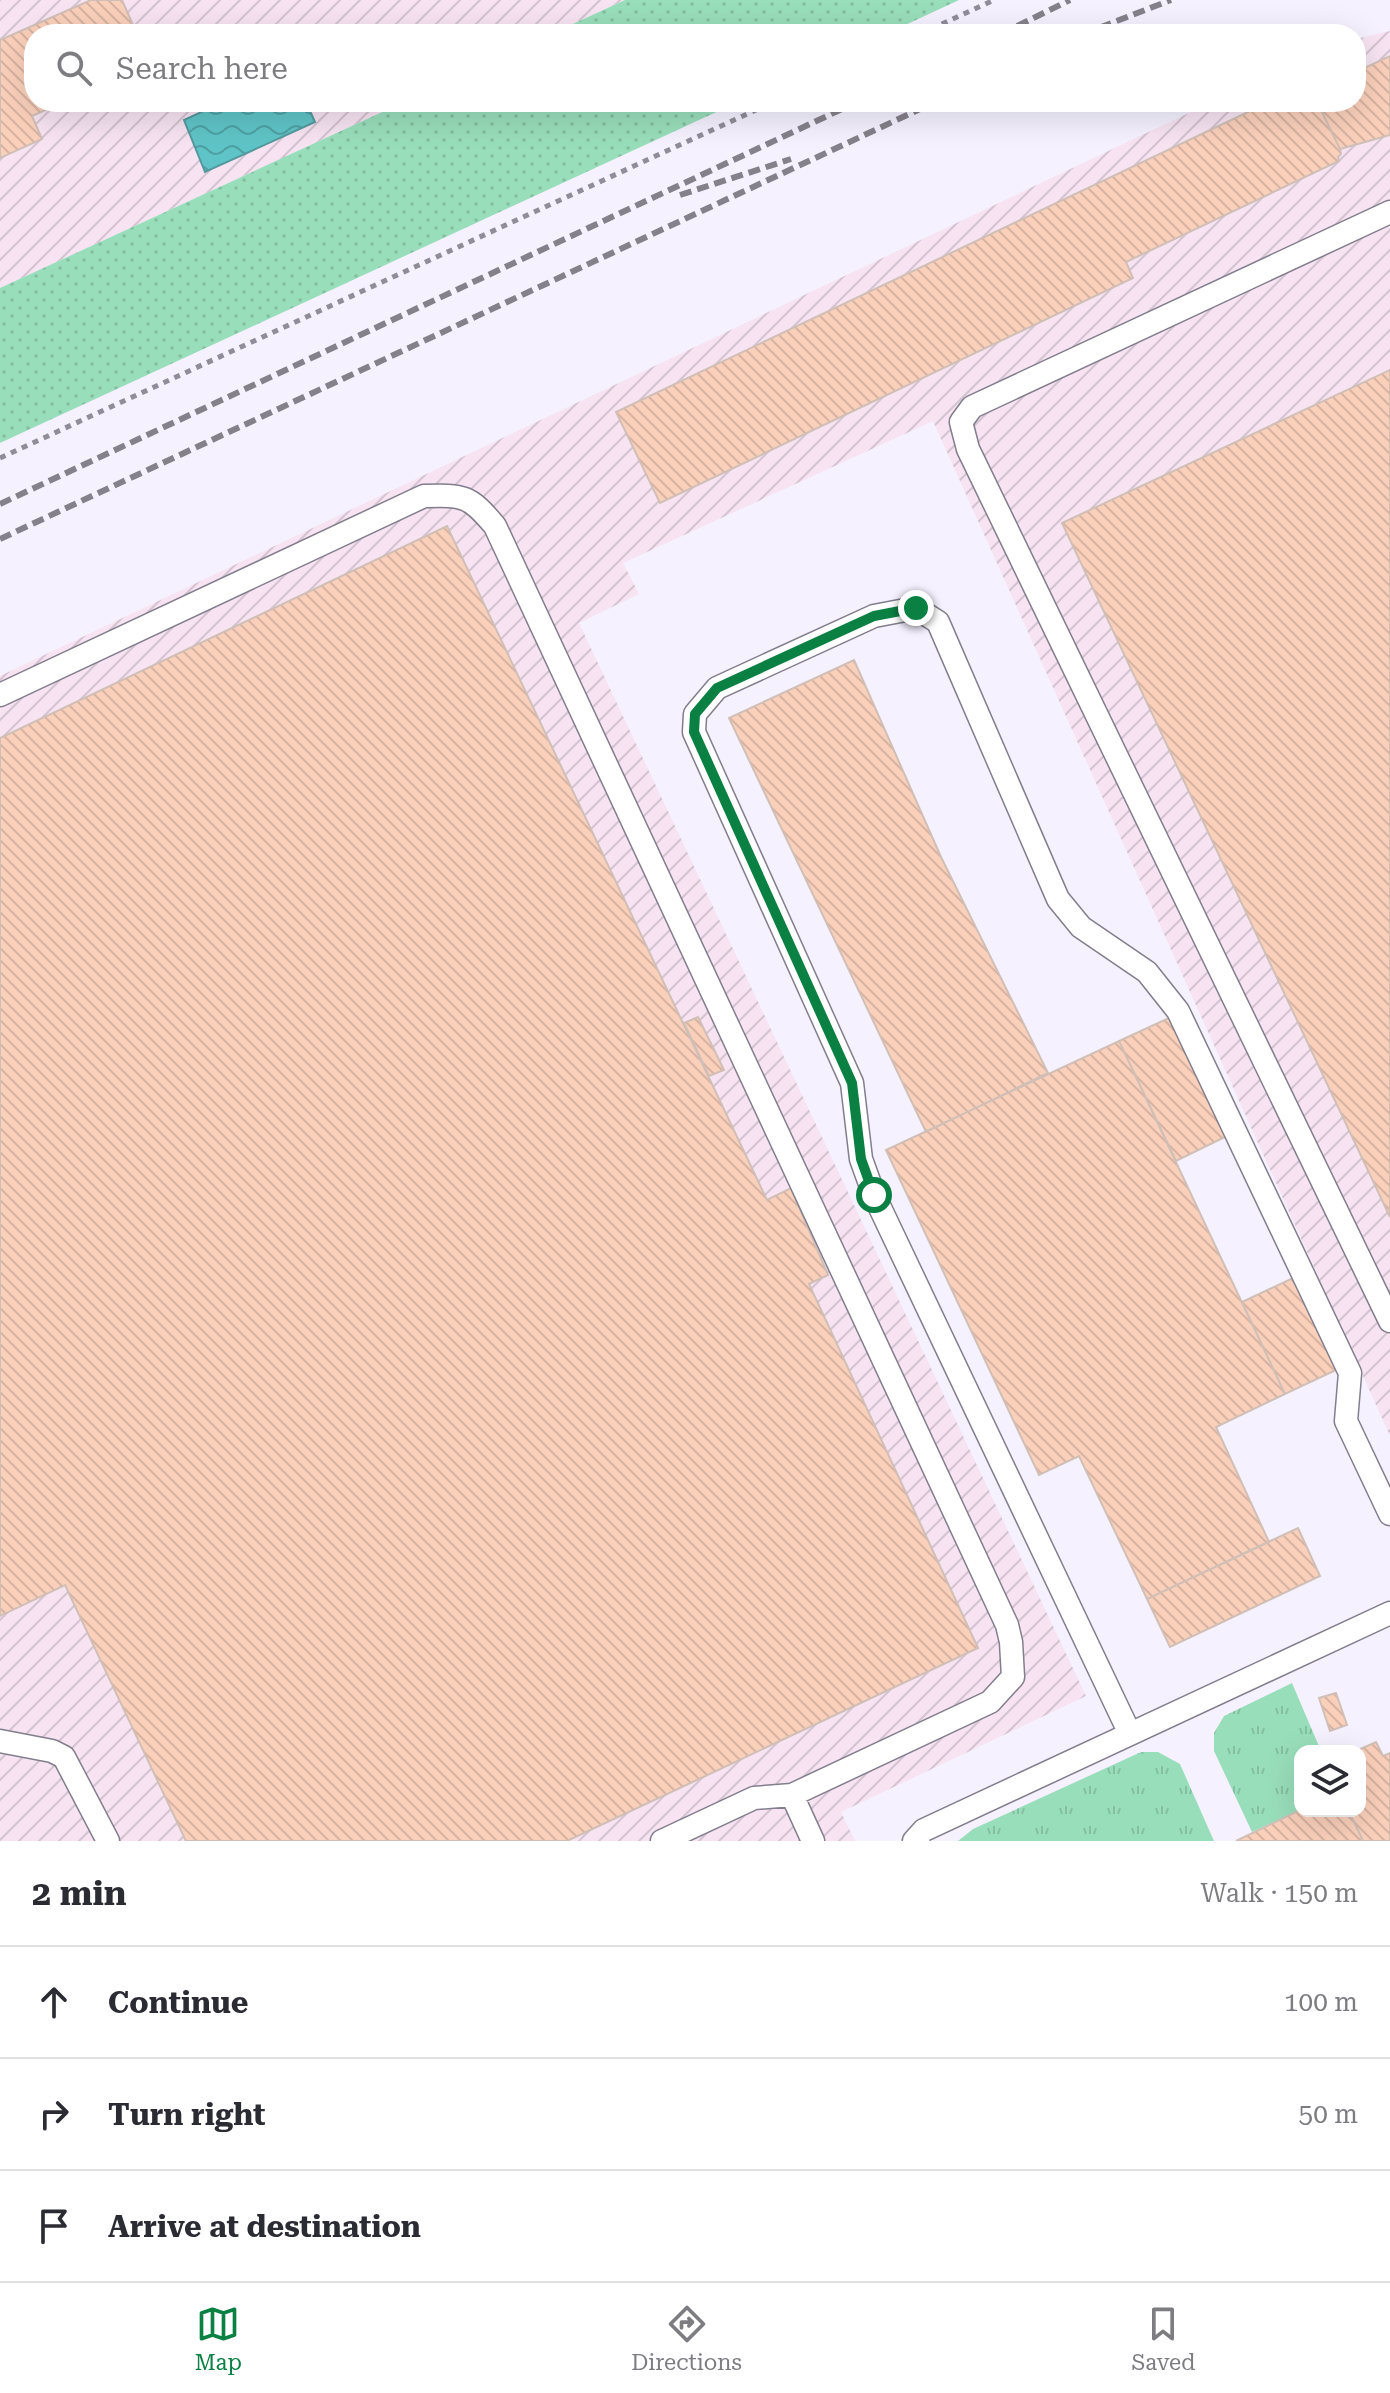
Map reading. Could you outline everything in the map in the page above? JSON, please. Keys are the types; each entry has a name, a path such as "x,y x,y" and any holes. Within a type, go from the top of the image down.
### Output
{"lane":[{"path":"1390,212 972,407 961,422 968,449 1390,1321"},
{"path":"0,695 424,496 455,495 475,503 495,526 1007,1625 1011,1642 1013,1677 990,1702 792,1795 754,1798 662,1841"},
{"path":"1130,1734 874,1195 861,1159 852,1083 694,732 695,714 717,688 874,616 916,608 938,622 1058,899 1081,927 1147,972 1178,1011 1350,1373 1346,1421 1390,1514"},
{"path":"914,1841 924,1830 1390,1613"},
{"path":"0,1741 52,1751 64,1757 108,1841"},
{"path":"792,1795 813,1841"}],"path":[{"path":"942,24 994,0"},
{"path":"0,458 751,112"}],"shaded area":[{"path":"0,0 625,0 573,24 24,24 24,112 382,112 0,288"},
{"path":"1390,31 1390,1436 933,421 623,563 639,594 579,623 1086,1696 841,1812 855,1841 0,1841 0,676 1191,112 1366,112 1366,37"}],"green space":[{"path":"625,0 959,0 907,24 573,24"},
{"path":"382,112 716,112 0,443 0,288"},
{"path":"1292,1683 1318,1745 1294,1745 1294,1813 1252,1832 1214,1751 1214,1733 1224,1716"},
{"path":"1141,1752 1158,1752 1180,1764 1214,1841 958,1841 973,1829"}],"water":[{"path":"201,112 310,112 315,122 205,172 184,120"}],"building":[{"path":"91,0 122,0 133,24 36,24"},
{"path":"24,29 24,112 41,112 32,116 42,139 0,158 0,40"},
{"path":"1390,56 1390,135 1340,149 1322,112 1366,112 1366,67"},
{"path":"1248,112 1322,112 1340,149 1339,161 1126,262 1133,278 660,503 616,412"},
{"path":"1390,370 1390,1217 1062,523"},
{"path":"447,526 767,1200 791,1188 828,1275 809,1284 978,1648 567,1841 186,1841 65,1585 0,1616 0,738"},
{"path":"854,660 941,857 1048,1073 926,1132 729,718"},
{"path":"698,1017 724,1070 709,1076 684,1023"},
{"path":"1171,1017 1227,1136 1176,1161 1119,1041"},
{"path":"1119,1041 1285,1394 1216,1427 1269,1542 1147,1599 1079,1456 1039,1475 886,1150"},
{"path":"1293,1278 1336,1370 1285,1394 1242,1302"},
{"path":"1298,1528 1320,1576 1170,1647 1147,1599"},
{"path":"1336,1693 1347,1725 1330,1731 1319,1698"},
{"path":"1376,1742 1383,1756 1390,1753 1390,1841 1363,1841 1352,1817 1366,1817 1366,1746"},
{"path":"1294,1813 1294,1817 1352,1817 1363,1841 1236,1841"}],"railway":[{"path":"1021,24 1070,0"},
{"path":"1109,24 1171,0"},
{"path":"0,504 836,112"},
{"path":"0,539 914,112"},
{"path":"680,195 791,159"}],"route":[{"path":"874,1195 861,1159 852,1083 694,732 695,714 717,688 874,616 916,608"}]}
